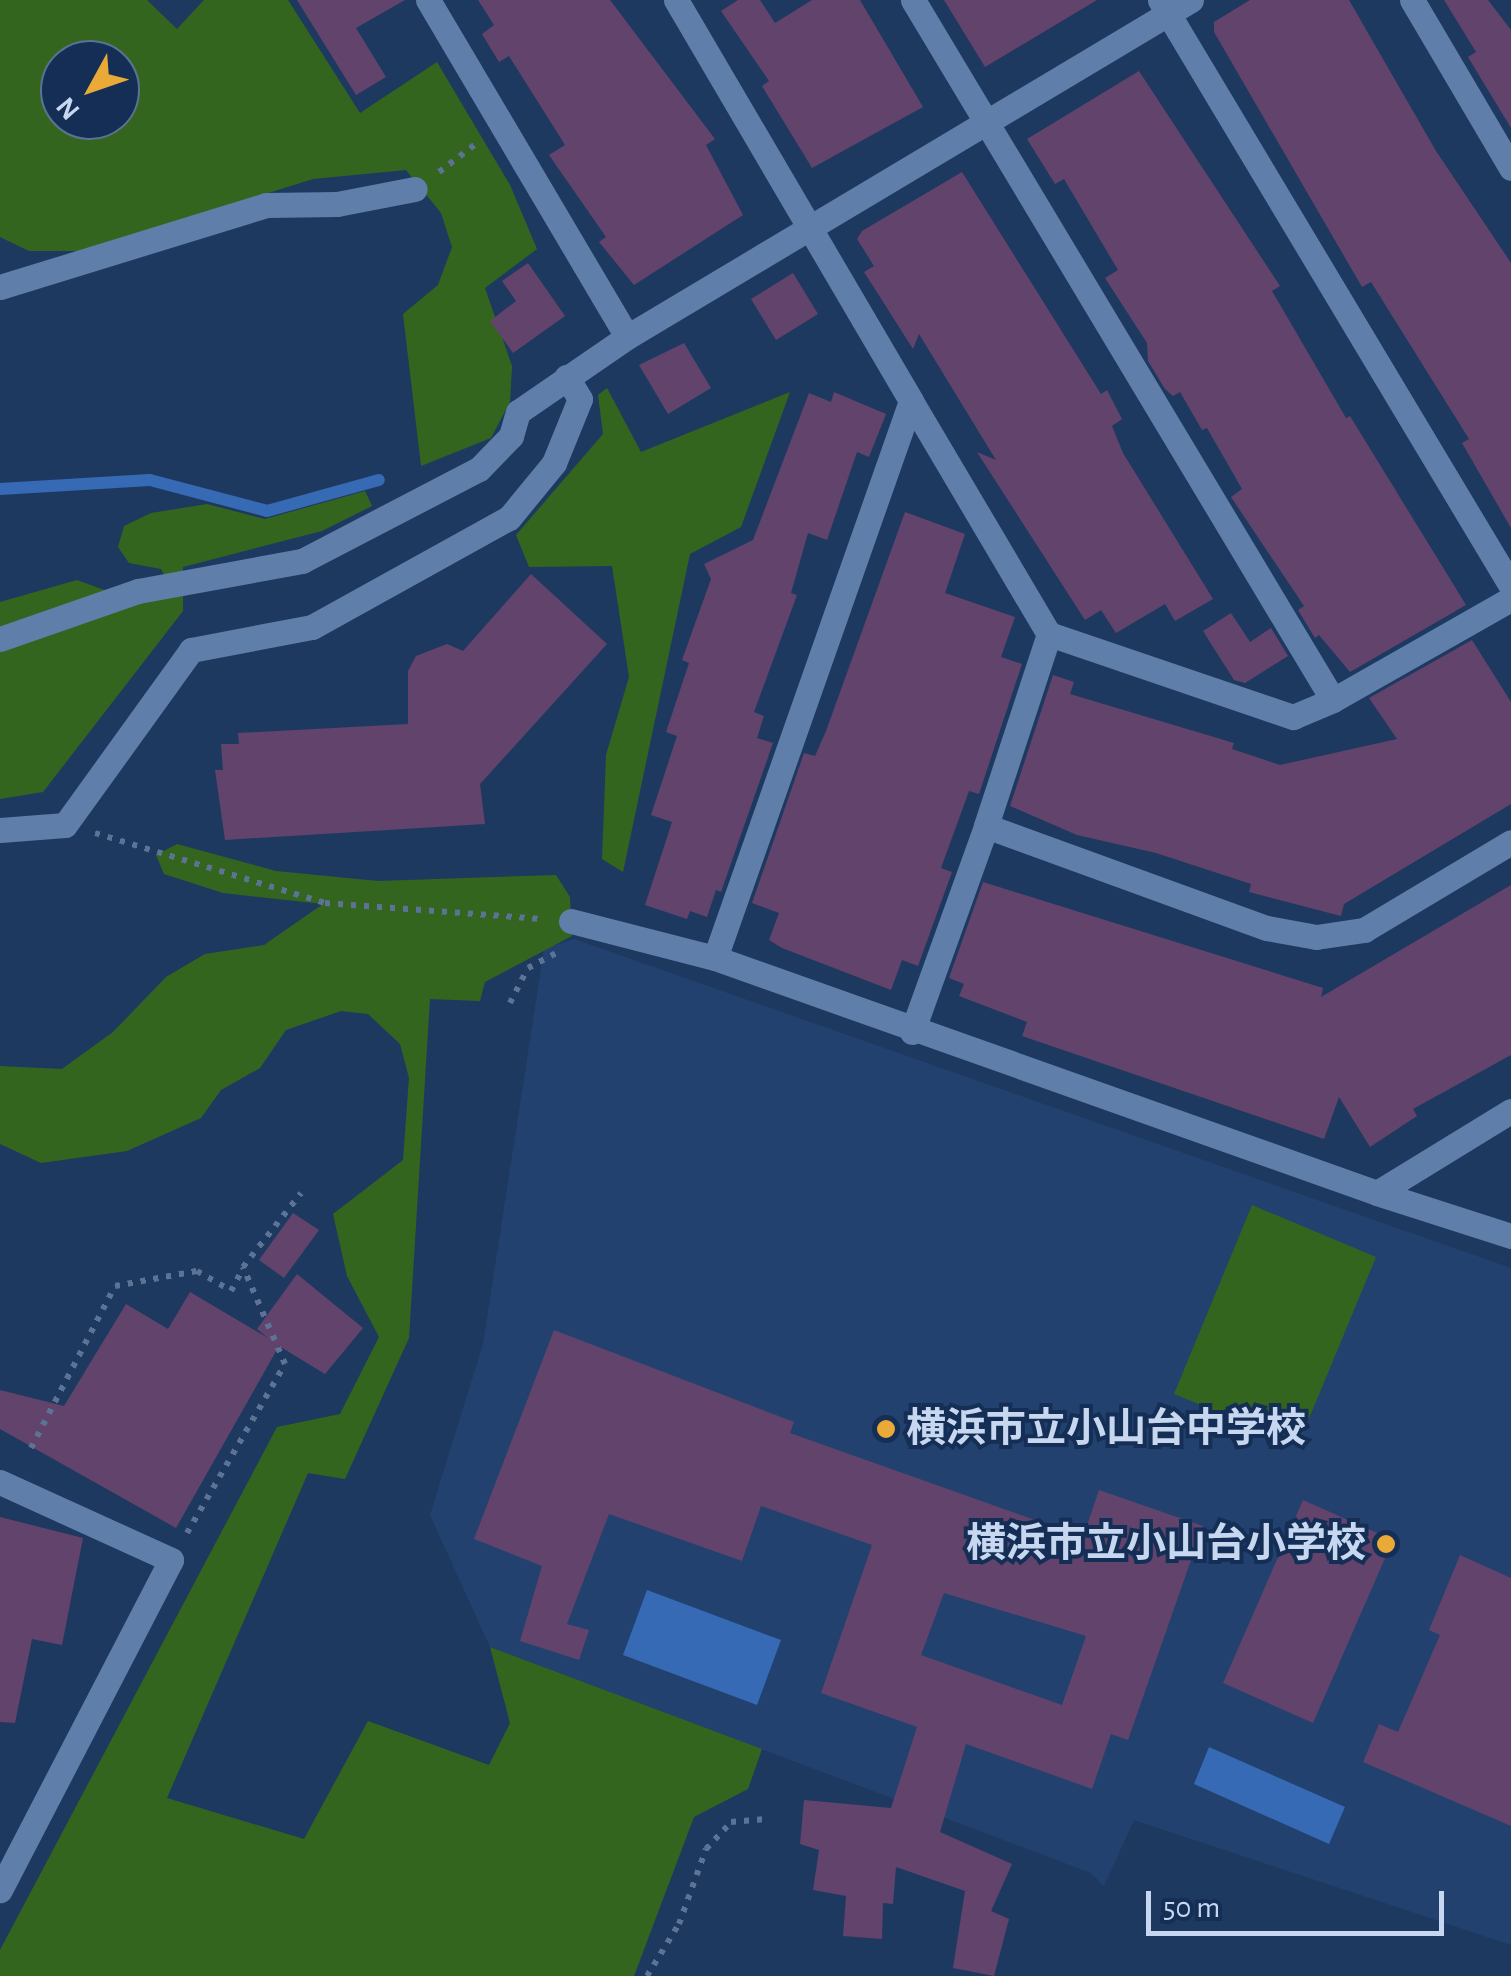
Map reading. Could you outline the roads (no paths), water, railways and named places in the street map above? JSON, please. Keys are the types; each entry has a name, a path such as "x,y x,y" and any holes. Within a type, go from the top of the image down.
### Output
{"street":[{"path":"428,0 627,336"},
{"path":"676,0 1049,634 1293,717 1333,700 1511,599"},
{"path":"913,0 1333,700"},
{"path":"0,639 138,591 302,561 479,469 511,436 518,412 627,336 986,123 1164,7 1190,0"},
{"path":"1412,0 1511,168"},
{"path":"1164,7 1511,586"},
{"path":"0,287 266,205 337,204 415,188"},
{"path":"0,830 65,825 191,650 312,627 509,518 554,463 580,399 568,377"},
{"path":"715,958 911,401"},
{"path":"912,1032 1049,634"},
{"path":"986,826 1267,928 1316,937 1364,930 1511,842"},
{"path":"571,921 606,925 715,958 912,1032 1511,1236"},
{"path":"1377,1193 1511,1112"},
{"path":"0,1482 171,1560 0,1890"}],"waterway":[{"path":"0,489 150,480 267,511 379,480"}],"place":[{"name":"横浜市立小山台中学校","path":"886,1429"},
{"name":"横浜市立小山台小学校","path":"1386,1544"}]}
